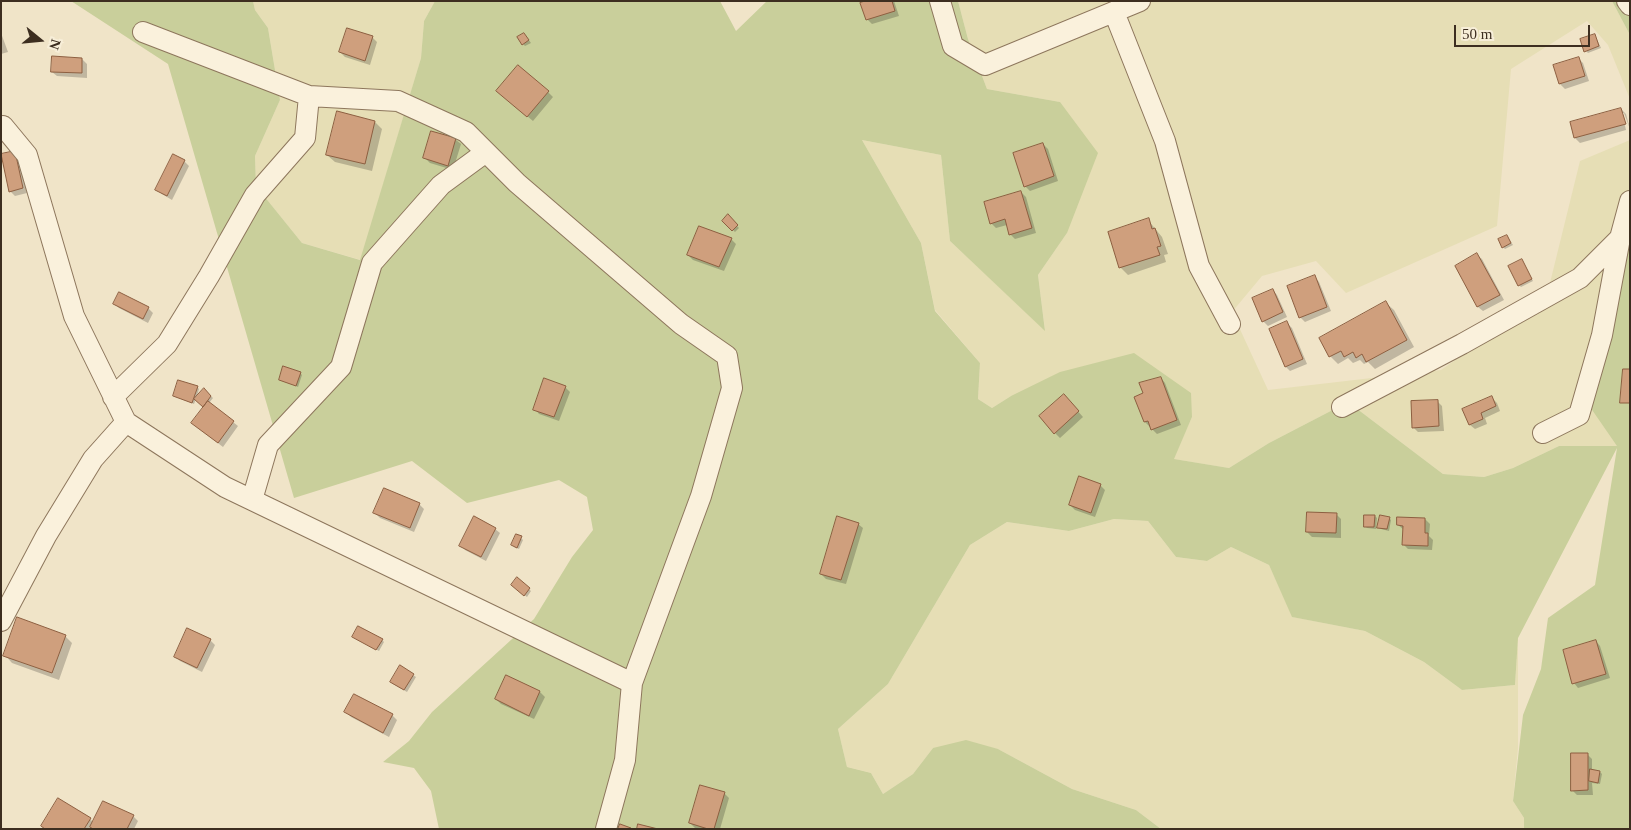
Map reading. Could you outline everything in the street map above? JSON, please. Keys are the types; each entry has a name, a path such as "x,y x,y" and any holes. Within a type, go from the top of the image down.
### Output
{"street":[{"path":"940,1 953,46 985,65 1140,1"},
{"path":"1627,1 1630,5"},
{"path":"1114,12 1165,141 1199,266 1230,324"},
{"path":"144,32 309,96 398,101 466,132 517,182 682,324 727,356 732,388 700,496 632,682 625,760 606,829"},
{"path":"114,397 167,344 209,276 255,195 305,138 309,96"},
{"path":"1,127 3,126 26,155 74,316 126,422 225,487 632,682"},
{"path":"252,500 268,444 342,367 372,263 441,184 486,152"},
{"path":"1544,433 1579,415 1602,334 1620,238 1630,202"},
{"path":"1342,407 1462,344 1580,278 1620,238"},
{"path":"1,621 46,536 93,459 126,422"}],"shaded area":[{"path":"253,1 435,1 424,21 421,58 361,260 302,243 256,186 255,156 280,100 268,28 255,10"},
{"path":"958,1 1612,1 1630,35 1630,99 1608,45 1587,21 1511,69 1497,226 1346,293 1316,261 1262,276 1232,312 1268,390 1441,370 1547,295 1580,161 1630,140 1630,216 1617,446 1559,446 1513,468 1484,477 1443,474 1348,402 1269,443 1229,468 1173,459 1192,417 1011,396 992,408 978,399 980,363 935,310 921,243 862,140 941,155 950,241 1045,330 1038,275 1067,233 1060,102 987,89 968,39"},
{"path":"1114,519 1148,521 1176,557 1207,561 1231,547 1269,565 1293,617 1365,631 1424,662 1462,690 1515,685 1518,638 1518,748 1513,801 1524,818 1524,829 1161,829 1136,810 1072,789 998,749 933,748 913,774 883,794 871,773 847,767 838,729 888,684 970,545 1007,522 1069,531"}],"green space":[{"path":"71,1 253,1 255,10 268,28 280,100 255,156 256,186 302,243 360,260 421,58 424,21 435,1 720,1 736,31 767,1 958,1 968,39 987,89 1060,102 1098,153 1067,233 1038,275 1045,331 950,241 941,155 862,140 921,243 935,311 980,363 978,399 992,408 1011,396 1060,372 1134,353 1191,393 1192,417 1174,459 1229,468 1269,443 1348,402 1443,474 1484,477 1513,468 1559,446 1617,446 1577,388 1630,216 1630,829 1524,829 1524,818 1513,801 1523,715 1541,669 1548,618 1595,585 1617,448 1518,638 1515,685 1462,690 1424,662 1365,631 1292,617 1269,565 1231,547 1207,561 1176,557 1148,521 1114,519 1069,531 1007,522 970,545 888,684 838,729 847,767 871,773 883,794 913,774 933,748 966,740 998,749 1072,789 1136,810 1161,829 439,829 431,791 414,768 383,762 409,741 432,712 534,619 572,557 593,530 587,497 559,480 467,503 412,461 294,498 168,64"},
{"path":"1612,1 1630,1 1630,35"}],"building":[{"path":"865,1 892,1 895,11 866,20 860,3"},
{"path":"347,28 373,36 365,61 339,52"},
{"path":"524,33 529,40 522,45 517,37"},
{"path":"1595,34 1599,46 1584,52 1580,39"},
{"path":"52,56 82,58 82,73 51,72"},
{"path":"1579,57 1585,76 1559,84 1553,65"},
{"path":"518,65 549,91 527,117 496,91"},
{"path":"1621,108 1626,124 1574,138 1570,122"},
{"path":"337,111 375,121 365,164 326,155"},
{"path":"431,131 456,138 448,166 423,158"},
{"path":"1043,143 1054,176 1024,187 1013,153"},
{"path":"15,151 23,188 9,192 1,154"},
{"path":"173,154 185,160 167,196 155,190"},
{"path":"1021,191 1032,228 1009,235 1005,219 990,224 984,202"},
{"path":"728,214 738,225 732,231 722,221"},
{"path":"1149,218 1152,229 1155,228 1161,246 1157,247 1160,255 1119,268 1108,232"},
{"path":"699,226 732,238 719,267 687,255"},
{"path":"1507,235 1511,243 1502,248 1498,239"},
{"path":"1477,253 1500,295 1477,307 1455,266"},
{"path":"1522,259 1532,279 1518,286 1508,266"},
{"path":"1315,275 1327,307 1299,318 1287,286"},
{"path":"1273,289 1283,312 1262,322 1252,298"},
{"path":"119,292 149,307 143,319 113,304"},
{"path":"1386,301 1407,340 1366,362 1362,354 1356,358 1353,352 1344,357 1341,351 1329,357 1319,338"},
{"path":"1287,321 1303,359 1285,367 1269,329"},
{"path":"283,366 301,372 296,386 279,380"},
{"path":"1623,369 1630,369 1630,403 1620,403"},
{"path":"1161,377 1177,420 1151,430 1148,421 1144,422 1134,397 1143,393 1139,383"},
{"path":"544,378 566,386 554,417 533,410"},
{"path":"178,380 198,386 192,403 173,396"},
{"path":"204,388 211,396 203,407 194,399"},
{"path":"1064,394 1079,411 1054,434 1039,416"},
{"path":"1492,396 1496,406 1481,413 1483,419 1469,425 1462,409"},
{"path":"1438,400 1439,426 1412,428 1411,401"},
{"path":"208,401 234,421 218,443 191,423"},
{"path":"1079,476 1101,484 1091,513 1069,505"},
{"path":"384,488 420,503 410,528 373,513"},
{"path":"1307,512 1337,513 1336,533 1306,532"},
{"path":"1364,515 1375,515 1374,527 1364,527"},
{"path":"1380,515 1390,517 1387,529 1377,528"},
{"path":"474,516 496,528 481,557 459,546"},
{"path":"837,516 859,523 841,580 820,574"},
{"path":"1397,517 1425,518 1425,533 1428,533 1428,546 1402,545 1403,526 1397,525"},
{"path":"516,534 522,536 517,548 511,545"},
{"path":"517,577 530,588 524,596 511,585"},
{"path":"17,617 66,635 52,673 3,656"},
{"path":"358,626 383,639 376,650 352,637"},
{"path":"187,628 211,639 197,668 174,657"},
{"path":"1596,640 1606,674 1572,684 1563,650"},
{"path":"400,665 414,674 404,690 390,682"},
{"path":"506,675 540,691 529,716 495,699"},
{"path":"354,694 393,714 383,733 344,712"},
{"path":"1571,753 1588,753 1588,790 1571,791"},
{"path":"1590,769 1600,771 1598,783 1589,781"},
{"path":"700,785 725,792 714,829 689,823"},
{"path":"58,798 91,818 84,829 45,829 41,826"},
{"path":"103,801 134,815 127,829 93,829 90,827"},
{"path":"620,824 631,828 631,829 618,829"},
{"path":"638,824 658,829 637,829"}]}
